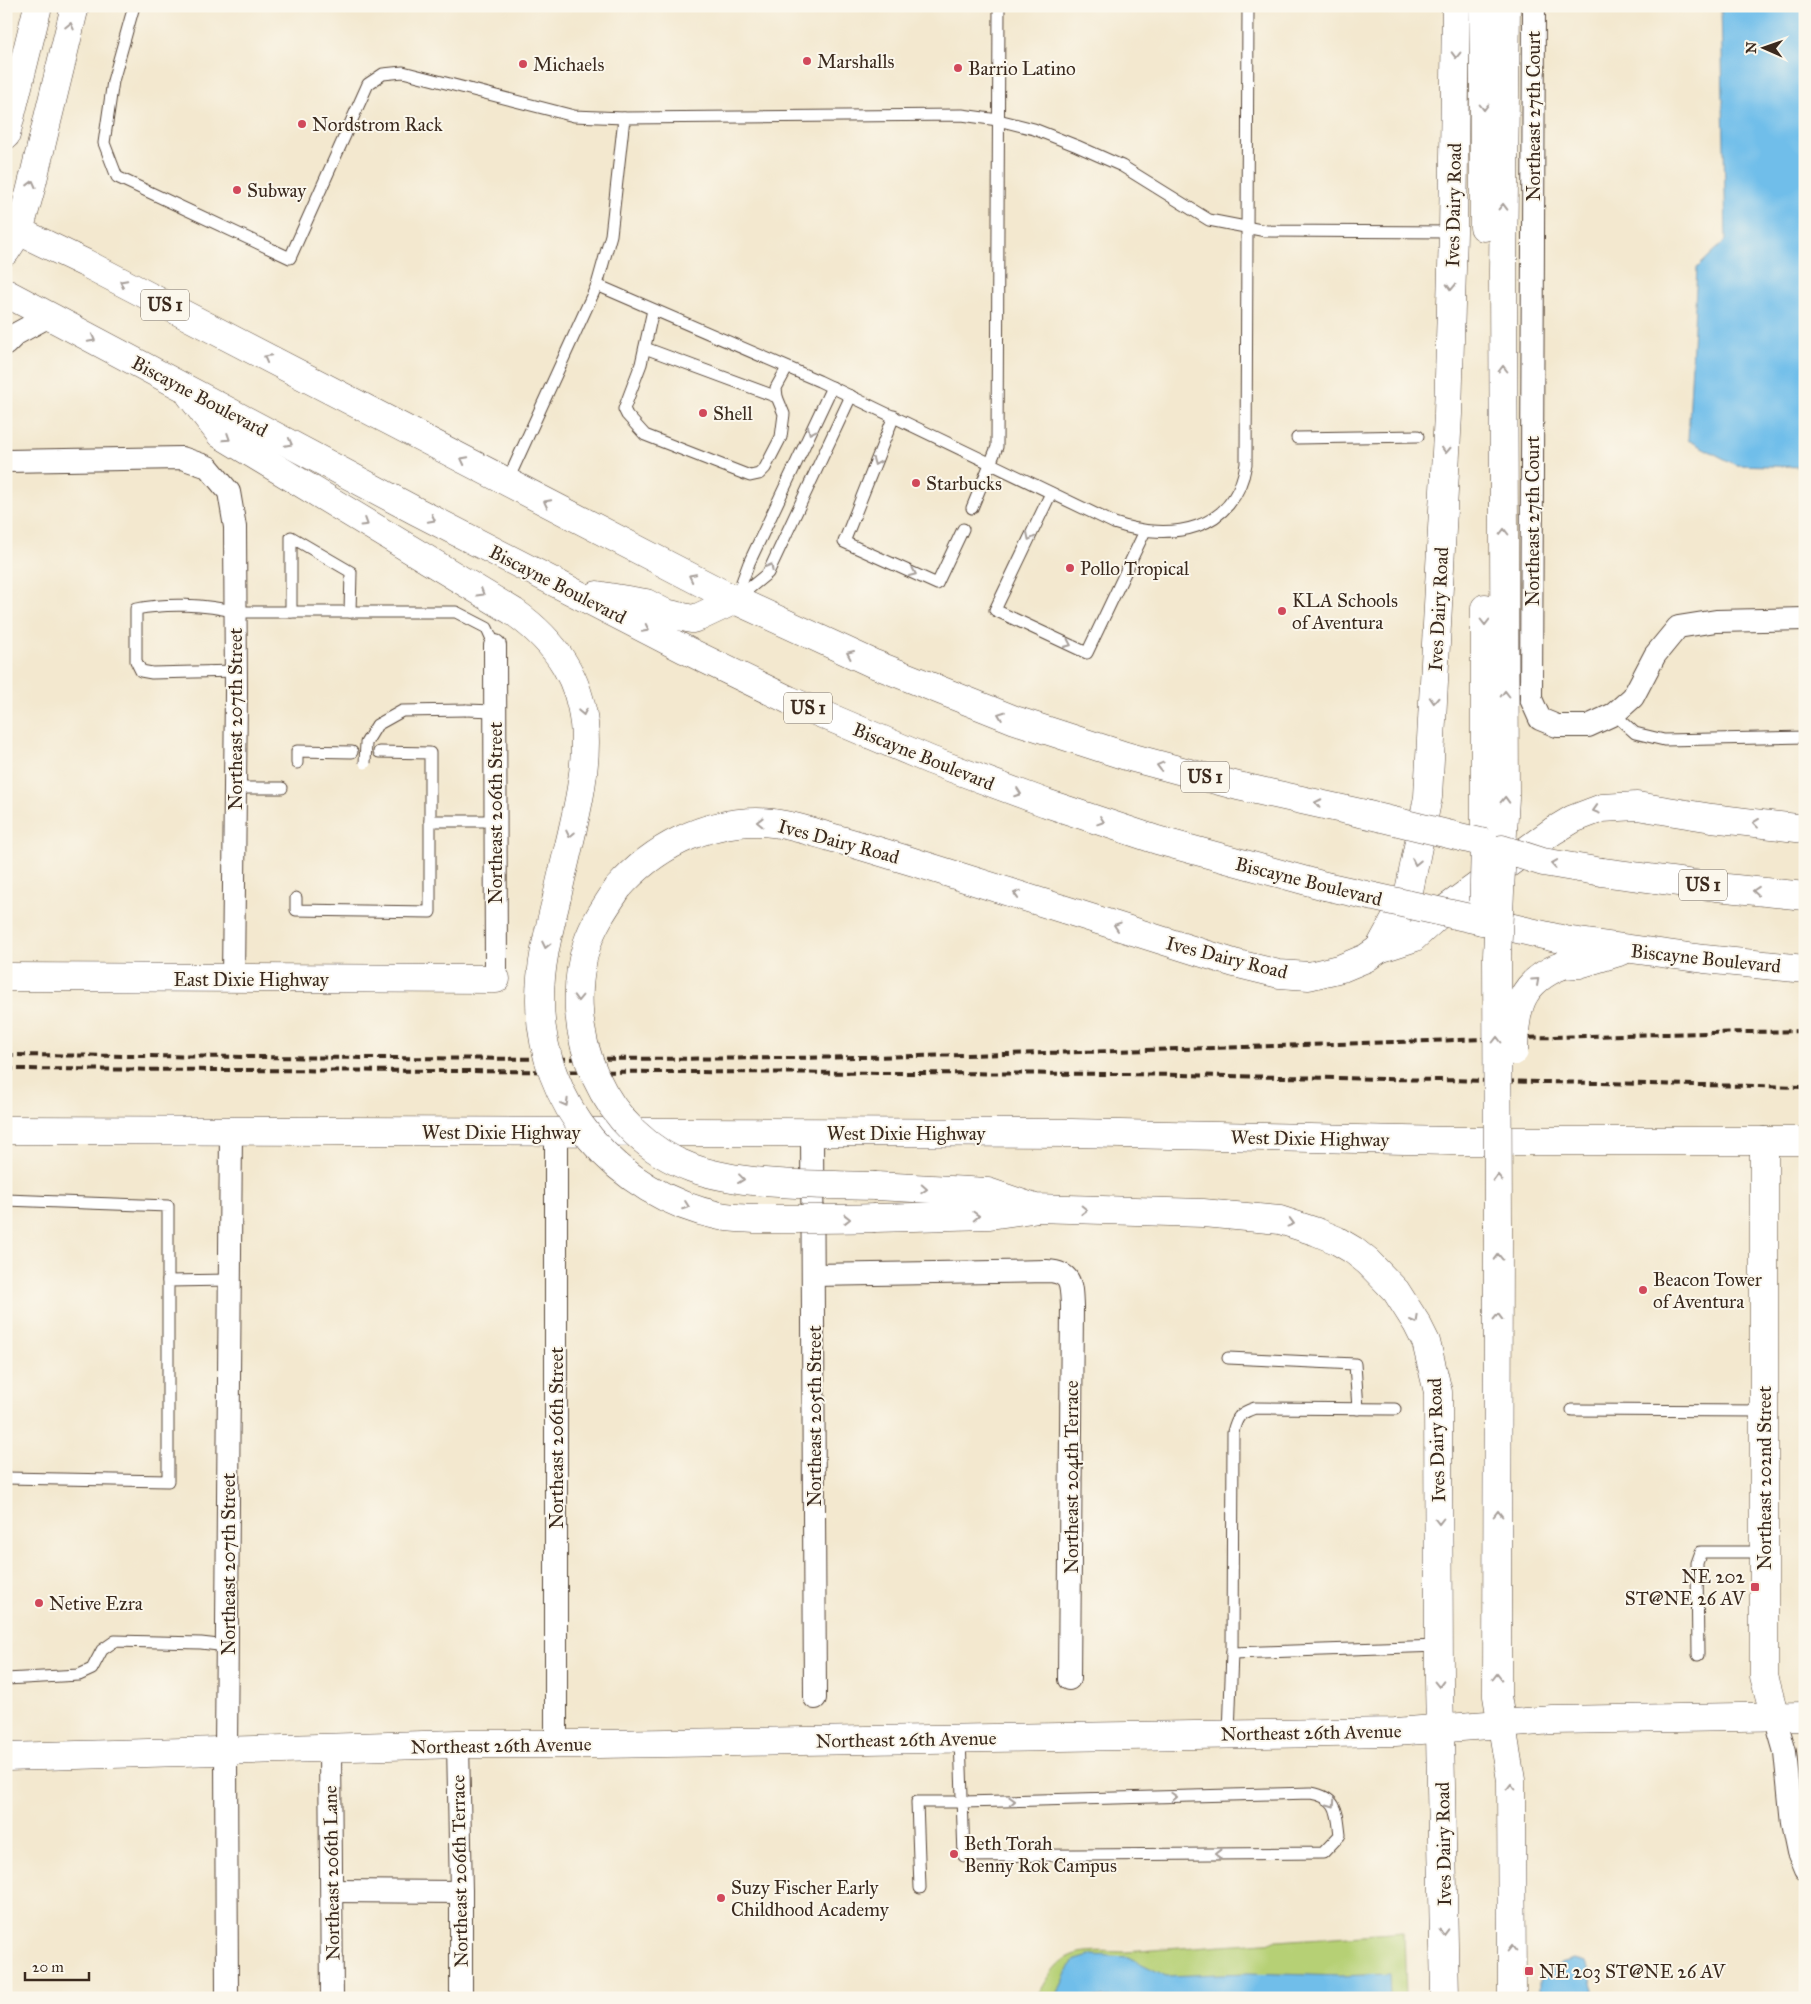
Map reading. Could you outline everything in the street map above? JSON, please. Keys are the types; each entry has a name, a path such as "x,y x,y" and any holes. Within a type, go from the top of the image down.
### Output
{"main road":[{"path":"6,135 38,6"},
{"path":"11,236 75,6"},
{"name":"Ives Dairy Road","path":"1445,1998 1439,1646 1438,1392 1431,1360 1417,1324 1396,1291 1383,1276 1353,1250 1336,1240 1300,1225 1280,1220 1203,1213 1036,1208 988,1192 763,1181 725,1177 708,1173 691,1167 662,1152 640,1136 622,1119 602,1091 588,1060 583,1043 578,1009 580,976 587,944 602,912 618,888 650,858 664,848 711,828 736,824 772,823 797,827 879,850 1172,944 1279,974 1309,976 1327,972 1366,958 1379,949 1408,896 1428,797 1447,424 1453,232 1456,6"},
{"name":"Ives Dairy Road","path":"1484,6 1495,743 1505,798 1493,846 1490,923 1497,1089 1497,1696 1511,1780 1512,1998"},
{"name":"Ives Dairy Road","path":"1495,743 1506,6"},
{"name":"US 1","path":"11,236 85,263 735,600 799,631 909,679 1052,733 1200,776 1493,846 1543,862 1602,872 1717,887 1805,896"},
{"name":"Biscayne Boulevard","path":"6,293 416,511 756,684 862,732 930,760 1010,790 1157,840 1325,886 1490,923 1564,953 1578,964 1628,949 1805,969"},
{"path":"184,387 220,434 514,612 538,631 559,655 568,670 581,704 586,735 582,776 544,956 540,998 542,1027 546,1054 563,1099 575,1120 602,1153 637,1182 651,1190 700,1211 722,1216 758,1219 875,1218 990,1215 1036,1208"},
{"path":"571,590 646,604 665,613 692,618 699,618 735,600"},
{"path":"1379,949 1413,938 1444,911 1553,831 1573,819 1602,808 1637,806 1712,818 1805,828"},
{"path":"1497,1089 1514,1054 1515,1018 1522,998 1529,988 1550,970 1564,953"},
{"name":"East Dixie Highway","path":"6,977 496,979"},
{"name":"West Dixie Highway","path":"6,1130 1072,1134 1451,1141 1805,1141"},
{"name":"Northeast 202nd Street","path":"1764,1141 1764,1676 1775,1717"},
{"name":"Northeast 26th Avenue","path":"6,1757 458,1744 1395,1732 1553,1720 1805,1716"}],"street":[{"name":"Northeast 27th Court","path":"1534,6 1531,700 1540,719 1557,726 1588,726 1614,714 1633,697 1655,655 1678,627 1716,621 1805,619"},
{"path":"6,344 16,334 49,316"},
{"name":"Northeast 207th Street","path":"6,461 182,458 208,467 229,492 235,527 236,612 233,978"},
{"name":"Northeast 206th Street","path":"495,646 496,979"},
{"name":"Northeast 207th Street","path":"227,1998 226,1750 230,1130"},
{"name":"Northeast 206th Street","path":"556,1132 556,1744"},
{"name":"Northeast 205th Street","path":"812,1133 815,1698"},
{"name":"Northeast 204th Terrace","path":"813,1275 1054,1271 1066,1276 1070,1281 1072,1306 1070,1679"},
{"name":"Northeast 202nd Street","path":"1775,1717 1785,1752 1792,1823 1798,1852 1805,1869"},
{"name":"Northeast 206th Terrace","path":"458,1744 461,1998"},
{"name":"Northeast 206th Lane","path":"330,1748 332,1998"},
{"path":"332,1891 461,1892"}],"lane":[{"path":"134,6 113,81 104,144 117,177 290,258 368,84 383,74 403,72 574,116 624,118 962,115 998,120 1034,129 1122,166 1209,220 1266,231 1453,232"},
{"path":"972,508 998,447 999,6"},
{"path":"597,285 832,387 1114,523 1145,531 1165,532 1186,529 1209,521 1223,511 1237,495 1244,480 1246,464 1248,6"},
{"path":"507,482 597,285 611,235 624,118"},
{"path":"653,310 641,364 624,409 645,435 750,476 759,474 765,468 781,437 784,414 777,397 776,388 788,368"},
{"path":"645,348 777,397"},
{"path":"735,600 748,563 832,387"},
{"path":"735,600 768,573 851,396"},
{"path":"894,416 844,542 937,584 962,529"},
{"path":"1297,438 1418,436"},
{"path":"1051,493 995,610 1087,653 1145,531"},
{"path":"291,612 291,537 351,572 350,612"},
{"path":"236,671 152,673 141,671 136,661 136,609 150,606 216,607 236,612 456,612 487,628 495,646"},
{"path":"365,763 366,743 377,725 402,711 495,710"},
{"path":"1614,714 1635,733 1664,740 1805,737"},
{"path":"297,763 297,751 352,752"},
{"path":"296,898 296,910 430,912 430,753 379,752"},
{"path":"235,788 282,788"},
{"path":"430,821 495,821"},
{"path":"6,1200 168,1206 168,1481 6,1478"},
{"path":"168,1281 230,1280"},
{"path":"1228,1358 1355,1364 1358,1408"},
{"path":"1229,1734 1232,1653 1233,1432 1236,1420 1242,1412 1255,1408 1395,1409"},
{"path":"1572,1410 1764,1411"},
{"path":"1698,1655 1697,1563 1701,1552 1764,1552"},
{"path":"6,1679 79,1675 92,1669 102,1650 115,1641 201,1643 227,1646"},
{"path":"1232,1653 1439,1646"},
{"path":"920,1888 917,1802 963,1802 1311,1793 1326,1796 1336,1808 1340,1835 1323,1854 964,1856 963,1802 960,1738"}],"green space":[{"path":"1404,1932 1406,1998 1036,1998 1053,1970 1061,1961 1081,1953 1093,1951 1125,1952"}],"water":[{"path":"1721,6 1805,6 1805,467 1736,465 1688,440 1697,268 1726,240"},
{"path":"1093,1955 1128,1957 1166,1976 1248,1973 1341,1976 1389,1974 1390,1998 1055,1998 1073,1961"},
{"path":"1573,1959 1585,1962 1597,1998 1540,1998 1540,1980 1560,1963"}],"railway":[{"path":"6,1055 805,1058 1805,1031"},
{"path":"6,1069 1125,1074 1805,1087"}],"place":[{"name":"Marshalls","path":"807,61"},
{"name":"Michaels","path":"523,64"},
{"name":"Barrio Latino","path":"958,68"},
{"name":"Nordstrom Rack","path":"302,124"},
{"name":"Subway","path":"237,190"},
{"name":"Shell","path":"703,413"},
{"name":"Starbucks","path":"916,483"},
{"name":"Pollo Tropical","path":"1070,568"},
{"name":"KLA Schools of Aventura","path":"1282,611"},
{"name":"Beacon Tower of Aventura","path":"1643,1290"},
{"name":"NE 202 ST@NE 26 AV","path":"1755,1587"},
{"name":"Netive Ezra","path":"39,1603"},
{"name":"Beth Torah Benny Rok Campus","path":"954,1854"},
{"name":"Suzy Fischer Early Childhood Academy","path":"721,1898"},
{"name":"NE 203 ST@NE 26 AV","path":"1529,1971"}]}
